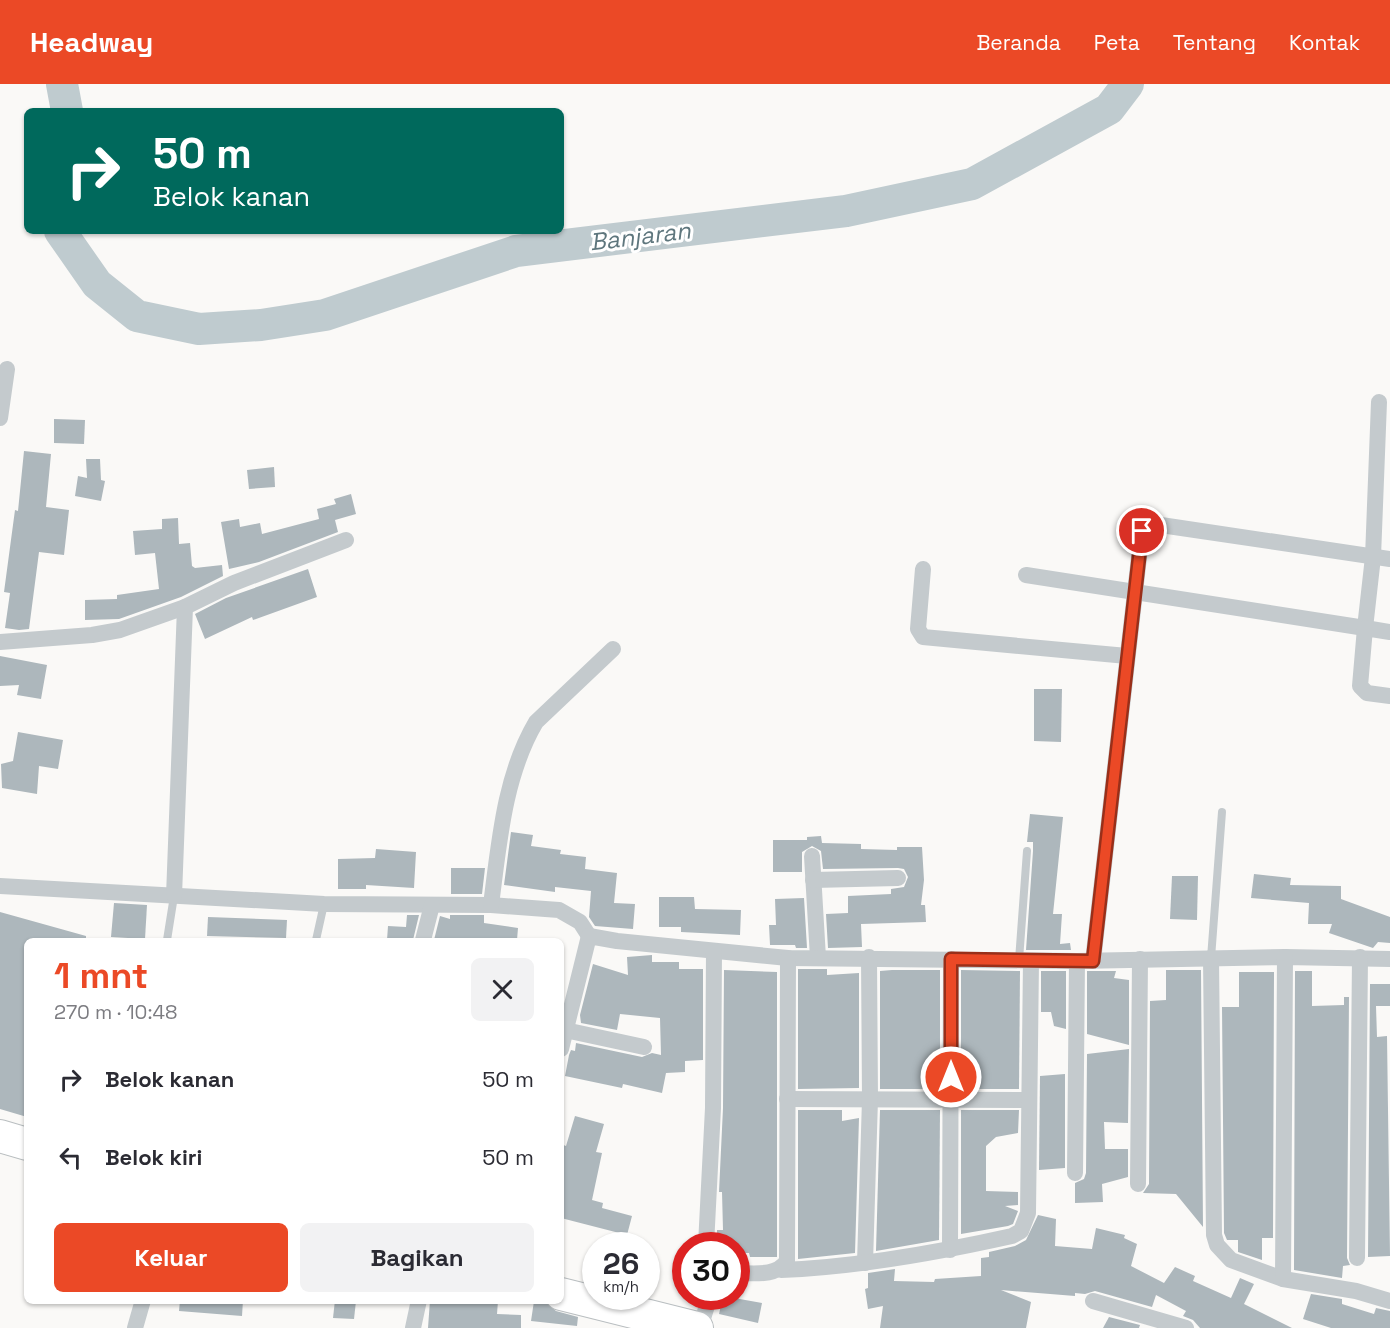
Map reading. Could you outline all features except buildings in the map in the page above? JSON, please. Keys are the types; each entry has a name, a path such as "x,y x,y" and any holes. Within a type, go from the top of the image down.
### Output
{"highway":[{"path":"0,1136 24,1143"},
{"path":"564,1295 636,1321 699,1328"}],"street":[{"path":"0,418 7,369"},
{"path":"1379,402 1383,492 1373,557 1360,686 1367,693 1390,696"},
{"path":"1075,1173 1085,961 1142,531 1150,526 1161,525 1390,559"},
{"path":"0,642 92,635 120,630 185,607 234,583 346,540"},
{"path":"922,569 918,629 923,638 1127,656"},
{"path":"1026,575 1134,590 1390,632"},
{"path":"174,896 185,607"},
{"path":"490,905 500,832 528,736 536,722 613,649"},
{"path":"812,856 818,958"},
{"path":"813,880 898,878"},
{"path":"0,886 324,904 490,905 559,910 580,922 589,936 564,1035"},
{"path":"424,938 432,905"},
{"path":"589,936 789,958 869,957 1025,961 1285,957 1390,959"},
{"path":"707,1232 712,1108 714,951"},
{"path":"865,1263 870,1099 869,957"},
{"path":"1283,1279 1285,957"},
{"path":"1357,1258 1360,957"},
{"path":"781,1270 787,1261 788,1241 789,958"},
{"path":"1211,958 1214,1235 1217,1245 1231,1260 1283,1279 1356,1291 1390,1301"},
{"path":"950,1250 951,959"},
{"path":"1138,1184 1140,959"},
{"path":"750,1273 832,1268 950,1250 1012,1236 1021,1231 1028,1213 1029,1100 1025,961"},
{"path":"565,1030 644,1047"},
{"path":"787,1100 1029,1100"},
{"path":"1092,1301 1186,1328"},
{"path":"135,1328 142,1304"},
{"path":"413,1328 418,1304"},
{"path":"699,1328 705,1310"}],"lane":[{"path":"1211,958 1222,812"},
{"path":"1025,961 1027,851"},
{"path":"167,938 174,896"},
{"path":"316,938 324,904"}],"waterway":[{"name":"Banjaran","path":"62,84 66,108"},
{"name":"Banjaran","path":"62,234 97,284 137,316 199,329 261,325 325,315 516,251 846,211 972,184 1109,109 1128,84"}],"route":[{"path":"951,1077 951,959 1093,961 1142,531"}]}
